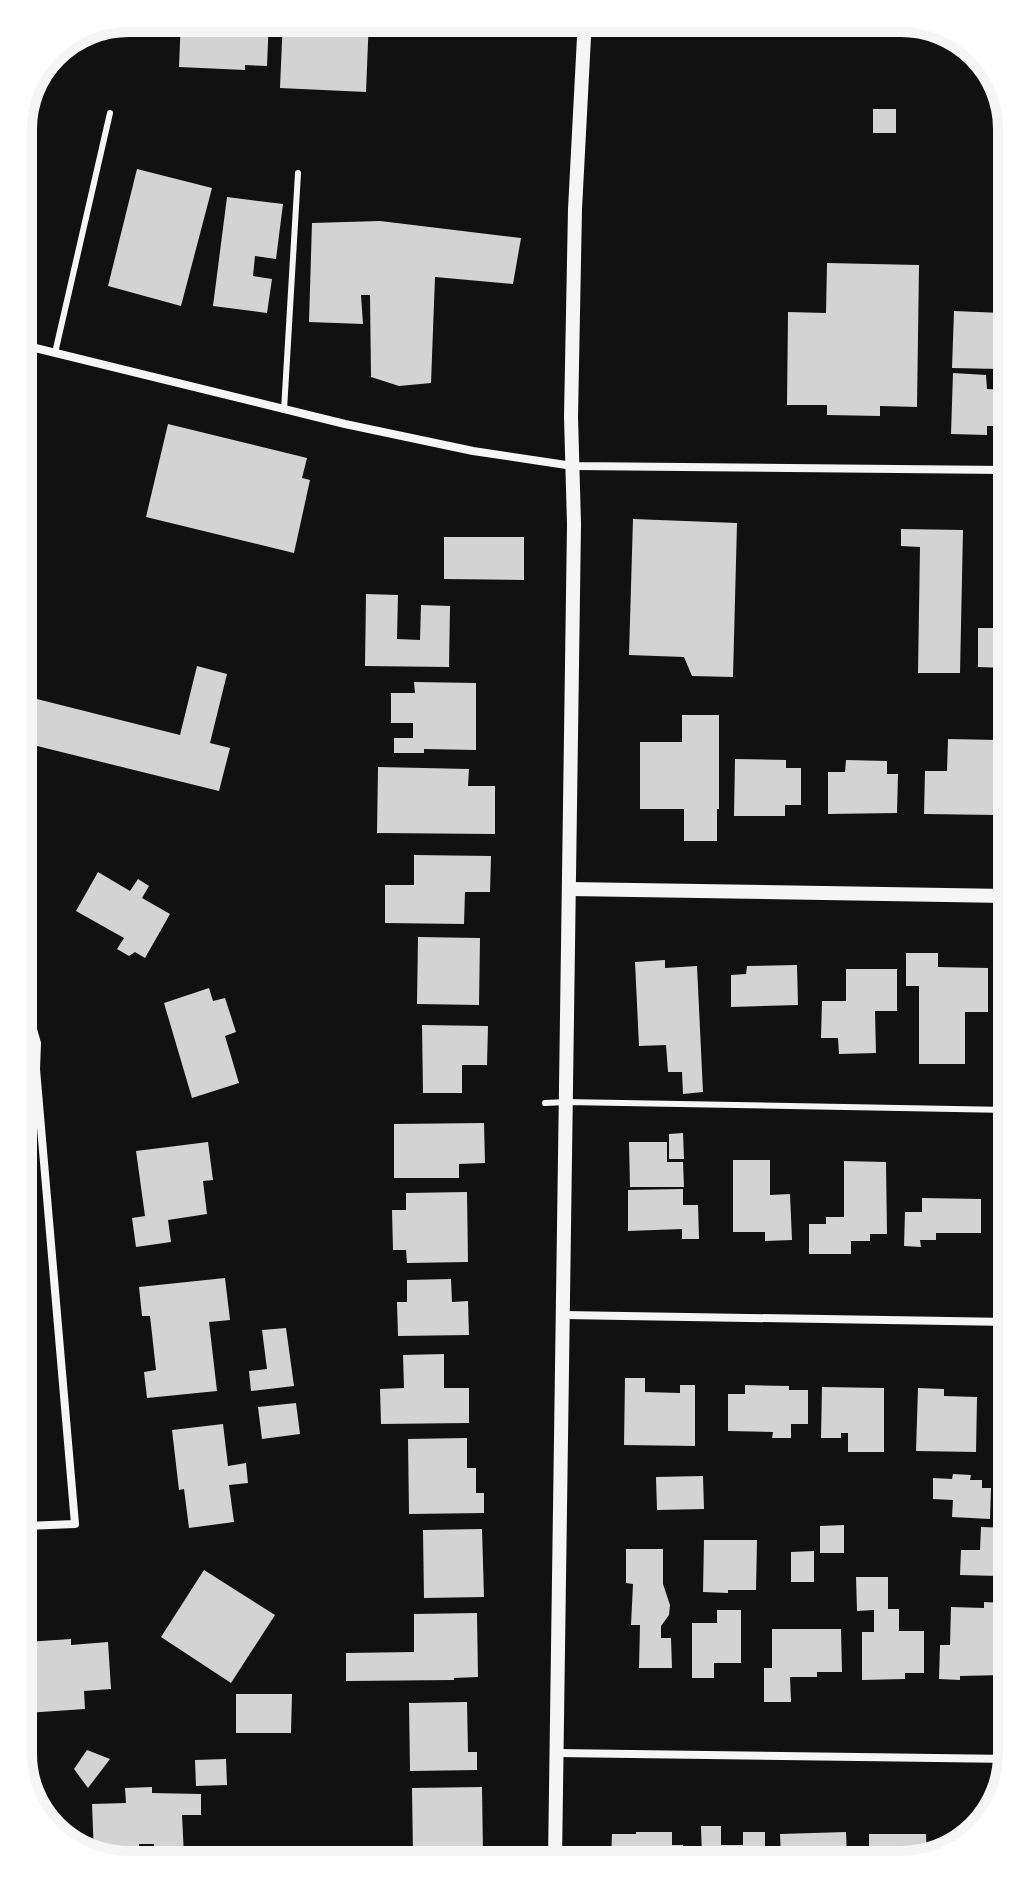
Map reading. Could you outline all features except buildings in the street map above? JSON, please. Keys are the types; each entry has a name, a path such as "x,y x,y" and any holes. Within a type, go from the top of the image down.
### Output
{"street":[{"path":"555,1851 569,889 571,417 575,209 584,32"},
{"path":"32,347 284,410 473,451 573,466 998,470"},
{"path":"569,889 998,896"},
{"path":"32,1026 37,1043 36,1069 75,1524 32,1526"},
{"path":"563,1315 998,1322"},
{"path":"556,1753 998,1759"}],"lane":[{"path":"55,353 110,113"},
{"path":"284,410 298,173"},
{"path":"545,1103 998,1110"}]}
